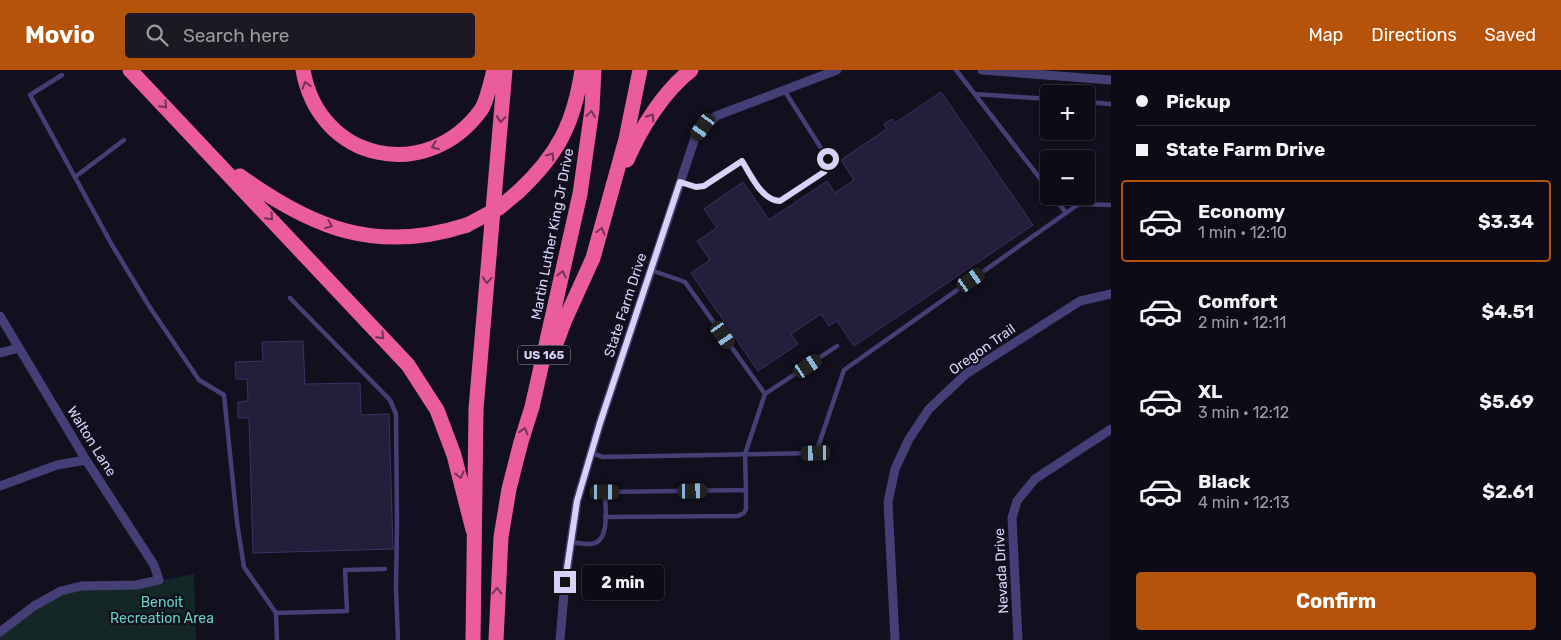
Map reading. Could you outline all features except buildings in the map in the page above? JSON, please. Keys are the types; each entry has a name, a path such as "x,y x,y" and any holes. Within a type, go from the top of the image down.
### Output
{"highway":[{"path":"130,70 408,365 437,410 454,455 474,530"},
{"path":"303,70 310,97 319,114 343,138 364,148 387,154 412,154 440,145 462,130 482,108 494,70"},
{"path":"472,640 476,408 505,70"},
{"path":"212,156 262,192 294,210 334,228 362,236 385,238 435,234 467,224 499,208 537,174 556,148 568,125 578,100 582,70"},
{"name":"Martin Luther King Jr Drive","path":"496,640 501,537 509,490 532,407 580,194 592,108 594,70"},
{"path":"532,407 564,322 593,258 626,139 640,70"},
{"path":"608,208 630,154 652,114 673,87 690,70"},
{"path":"473,607 477,622 478,640"}],"street":[{"name":"State Farm Drive","path":"560,640 577,501 591,453 695,138 703,127 716,116 837,70"},
{"path":"982,70 1111,80"},
{"name":"Oregon Trail","path":"895,640 888,502 895,469 908,439 929,409 966,374 1080,301 1111,294"},
{"name":"Walton Lane","path":"0,316 86,460 154,565 159,580 136,585 81,586 61,590 34,606 0,632"},
{"path":"0,353 18,348"},
{"name":"Nevada Drive","path":"1018,640 1012,518 1018,501 1035,480 1111,429"},
{"path":"0,486 57,465 86,460"}],"lane":[{"path":"956,70 1040,178"},
{"path":"62,75 30,95 112,245 149,306 199,380 224,395 237,522 244,567 276,613 277,640"},
{"path":"680,182 696,187 704,186 742,161 766,197 773,201 780,201 824,172 829,165 828,159 784,90"},
{"path":"975,94 1040,98"},
{"path":"1095,103 1111,104"},
{"path":"75,177 124,140"},
{"path":"591,453 603,457 816,453 844,370 1078,204 1111,206"},
{"path":"1060,205 1066,213"},
{"path":"651,270 685,282 765,394"},
{"path":"290,298 390,400 396,414 396,589 398,640"},
{"path":"605,517 738,516 744,513 746,509 745,454 765,394 837,346"},
{"path":"571,542 591,544 599,541 605,534 605,492 746,490"},
{"path":"276,613 347,611 345,570 385,569"}],"green space":[{"name":"Benoit Recreation Area","path":"194,574 196,640 0,640 0,632 61,591 136,585"}],"route":[{"path":"565,582 577,501 600,423 680,182 696,187 704,186 742,161 766,197 773,201 780,201 824,172 829,165 828,159"}]}
